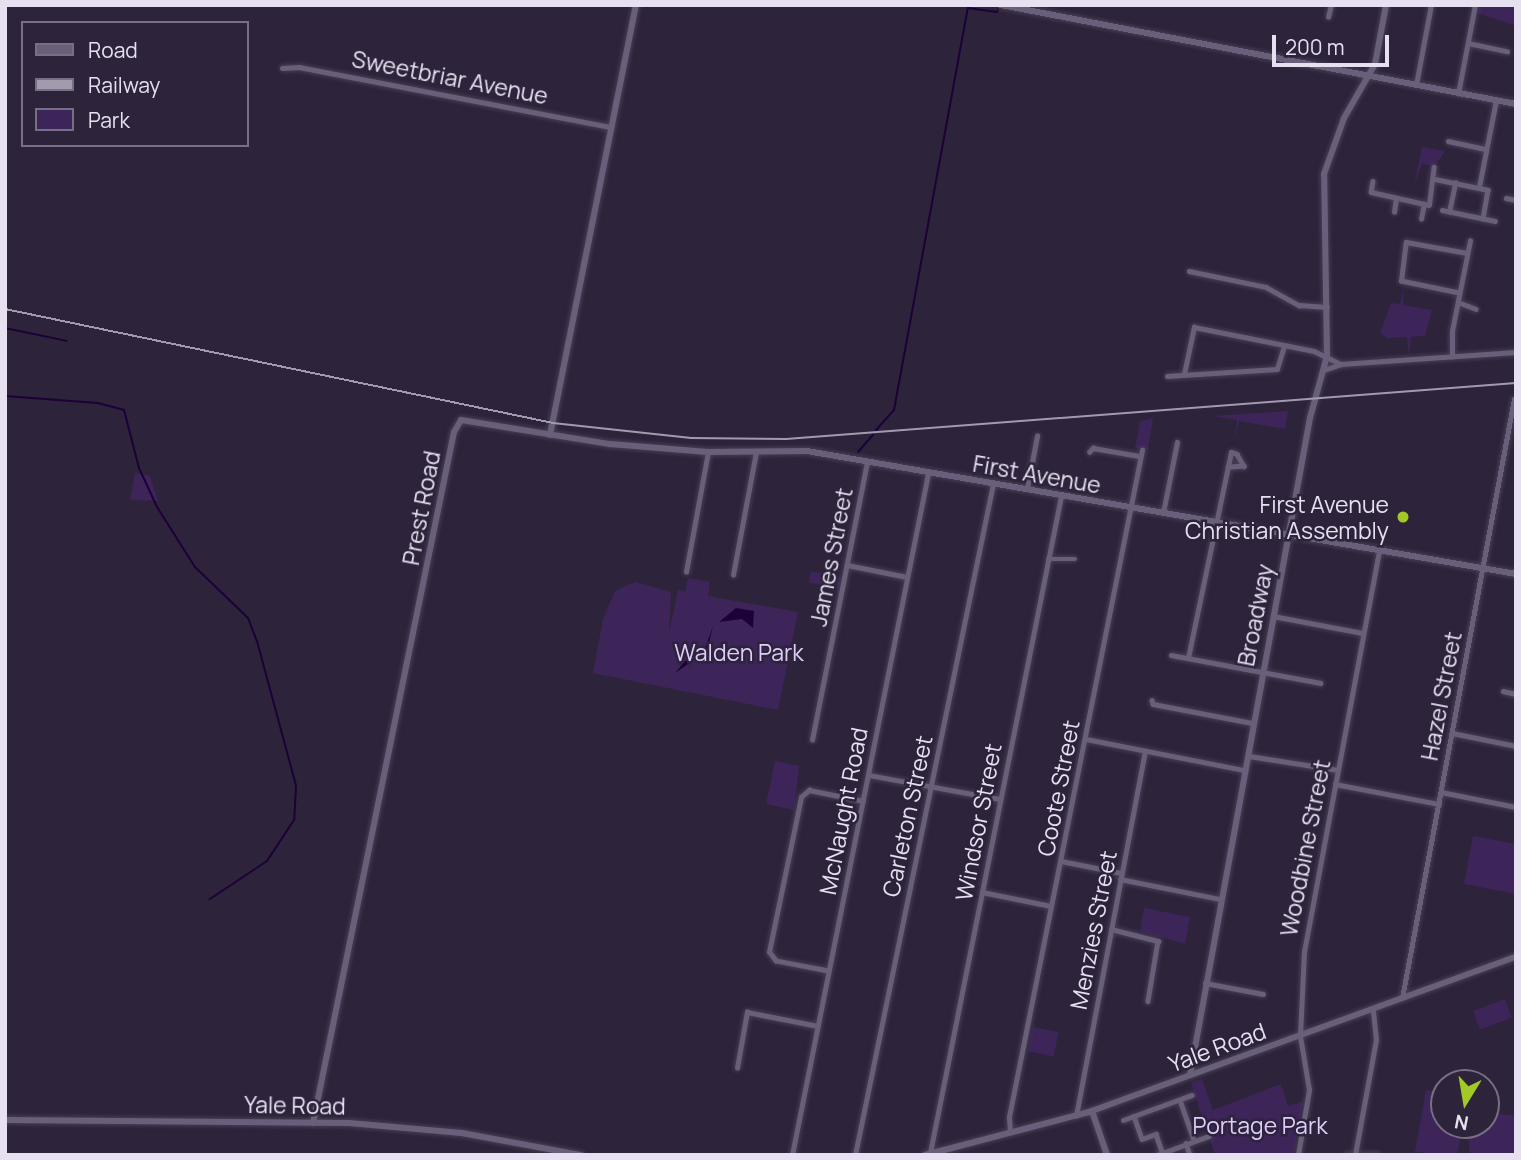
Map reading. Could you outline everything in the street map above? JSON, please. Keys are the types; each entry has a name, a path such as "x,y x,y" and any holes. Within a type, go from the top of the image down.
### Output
{"street":[{"path":"551,435 636,5"},
{"path":"1001,5 1458,95 1516,104"},
{"path":"1328,17 1331,5"},
{"name":"Broadway","path":"1190,1075 1204,983 1272,616 1314,399 1327,356 1324,174 1340,127 1368,77 1386,5"},
{"path":"1416,86 1431,5"},
{"path":"1458,95 1475,5"},
{"path":"1468,43 1507,51"},
{"name":"Sweetbriar Avenue","path":"282,68 299,67 611,127"},
{"path":"1354,75 1361,89"},
{"path":"1479,187 1496,100"},
{"path":"1448,141 1486,149"},
{"path":"1373,181 1371,192 1429,205 1435,179 1434,167"},
{"path":"1435,179 1489,190 1483,219"},
{"path":"1450,212 1455,183"},
{"path":"1394,212 1396,198"},
{"path":"1506,198 1516,200"},
{"path":"1421,219 1423,204"},
{"path":"1442,210 1495,221"},
{"path":"1452,357 1458,302 1470,241"},
{"path":"1460,293 1401,281 1406,242 1467,253"},
{"path":"1189,271 1266,287 1299,305 1328,307"},
{"path":"1458,302 1476,309"},
{"path":"1184,374 1194,327 1314,351 1341,365"},
{"path":"1314,351 1328,342"},
{"path":"1167,376 1277,369 1284,346"},
{"path":"1324,370 1341,365 1516,352"},
{"name":"Hazel Street","path":"1402,999 1514,399"},
{"name":"Prest Road","path":"313,1123 455,427 465,419 551,435"},
{"name":"First Avenue","path":"551,435 708,452 807,451 1516,574"},
{"path":"1027,490 1037,436"},
{"path":"1163,514 1177,442"},
{"name":"Coote Street","path":"1010,1132 1009,1116 1141,453 1093,448 1089,452"},
{"path":"686,572 708,452"},
{"path":"733,575 757,452"},
{"name":"James Street","path":"812,740 867,463"},
{"path":"1188,658 1228,467"},
{"name":"McNaught Road","path":"792,1155 928,474"},
{"name":"Carleton Street","path":"855,1155 993,484"},
{"name":"Windsor Street","path":"928,1154 1061,496"},
{"name":"Woodbine Street","path":"1298,1155 1309,1090 1300,1036 1304,952 1379,550"},
{"path":"1048,559 1075,559"},
{"path":"847,565 907,577"},
{"path":"1272,616 1363,634"},
{"path":"1171,654 1320,683"},
{"path":"1503,691 1516,694"},
{"path":"1152,700 1153,704 1253,723"},
{"path":"1452,733 1516,746"},
{"path":"1086,739 1244,770"},
{"name":"Menzies Street","path":"1076,1116 1145,751"},
{"path":"1247,756 1338,771"},
{"path":"869,775 1000,799"},
{"path":"1335,784 1439,804"},
{"path":"828,971 776,961 769,952 801,797 809,790 863,801"},
{"path":"1441,792 1516,807"},
{"path":"1061,861 1220,899"},
{"path":"982,892 1051,906"},
{"path":"1111,929 1158,941 1148,1001"},
{"name":"Yale Road","path":"928,1154 1092,1111 1516,957"},
{"path":"1204,983 1264,994"},
{"path":"1356,1153 1376,1040 1373,1010"},
{"path":"737,1068 747,1012 818,1026"},
{"path":"1190,1063 1199,1071"},
{"path":"1123,1120 1192,1095"},
{"path":"1180,1100 1194,1140"},
{"path":"1092,1111 1107,1155"},
{"path":"1134,1116 1142,1139 1156,1134 1159,1153 1209,1136"},
{"name":"Yale Road","path":"5,1120 313,1123 447,1131 581,1155"},
{"path":"1186,1143 1190,1155"},
{"path":"1346,1155 1379,1155"}],"green space":[{"path":"1479,5 1516,5 1516,26 1478,13"},
{"path":"1422,147 1445,151 1435,166 1422,164 1414,186"},
{"path":"1404,285 1403,305 1432,310 1425,336 1411,337 1409,357 1407,337 1387,338 1380,333 1391,303 1400,304"},
{"path":"1288,411 1285,429 1239,421 1234,443 1237,420 1213,416"},
{"path":"1153,418 1148,450 1135,448 1140,421"},
{"path":"135,473 150,476 158,501 130,500"},
{"path":"811,571 841,577 839,589 809,583"},
{"name":"Walden Park","path":"688,578 710,582 708,596 798,612 778,710 593,673 603,619 615,591 635,582 671,592 669,632 678,590 685,591"},
{"path":"775,761 799,766 794,810 766,804"},
{"path":"1473,836 1516,844 1516,894 1464,884"},
{"path":"1144,908 1190,917 1185,944 1140,931"},
{"path":"1505,999 1512,1018 1480,1029 1473,1011"},
{"path":"1033,1027 1059,1032 1054,1057 1028,1052"},
{"name":"Portage Park","path":"1202,1079 1213,1110 1281,1084 1288,1106 1303,1101 1293,1155 1215,1155 1191,1083"},
{"path":"1426,1090 1430,1091 1430,1139 1460,1139 1457,1155 1415,1152"},
{"path":"1500,1114 1516,1116 1516,1155 1472,1155 1469,1139 1500,1139"}],"shaded area":[{"path":"736,608 754,611 753,628 742,619 719,622"},
{"path":"713,626 707,651 675,673 693,652 706,646"}],"waterway":[{"path":"876,430 894,410 968,8 997,12 998,8"},
{"path":"5,328 67,341"},
{"path":"5,396 98,403 124,410 139,468 157,507 195,567 248,618 257,641 296,786 294,820 267,861 210,899"},
{"path":"858,452 873,435"}],"railway":[{"path":"5,309 553,423 691,438 786,439 1516,383"}],"place":[{"name":"First Avenue Christian Assembly","path":"1403,517"}]}
